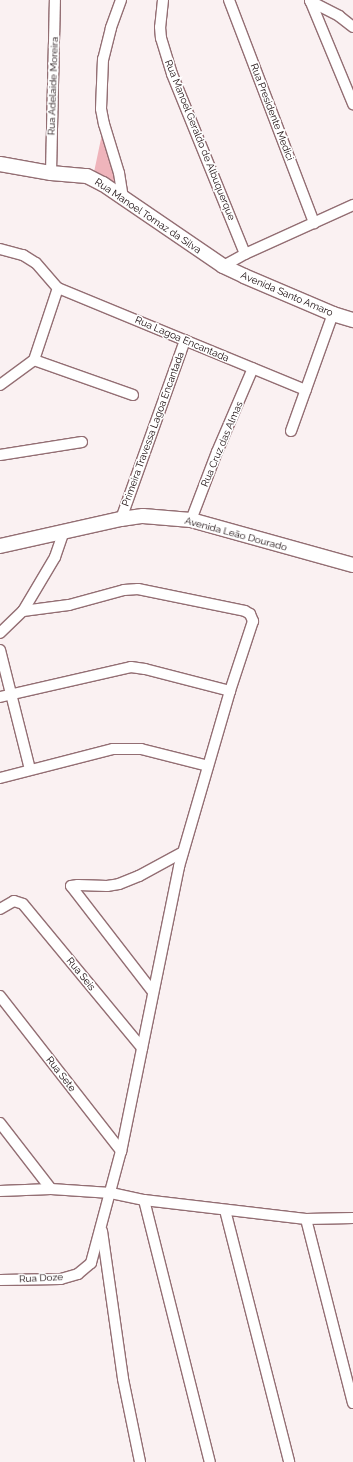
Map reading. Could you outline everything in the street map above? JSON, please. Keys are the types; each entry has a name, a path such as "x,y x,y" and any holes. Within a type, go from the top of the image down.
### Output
{"street":[{"name":"Rua Adelaide Moreira","path":"51,173 56,0"},
{"path":"122,0 107,42 103,59 101,94 102,117 120,173 123,197"},
{"name":"Rua Manoel Geraldo de Albuquerque","path":"163,0 160,33 172,74 245,254"},
{"name":"Rua Presidente Medici","path":"229,0 314,224"},
{"path":"310,0 339,16 353,27"},
{"path":"310,0 353,104"},
{"name":"Rua Manoel Tomaz da Silva","path":"0,164 51,173 87,176 123,197 223,266"},
{"path":"223,266 245,254 353,205"},
{"path":"0,249 23,255 36,262 58,288 34,360 0,385"},
{"name":"Avenida Santo Amaro","path":"223,266 333,314 353,320"},
{"name":"Rua Lagoa Encantada","path":"58,288 306,390"},
{"path":"291,431 333,314"},
{"name":"Primeira Travessa Lagoa Encantada","path":"121,519 185,340"},
{"path":"34,360 133,395"},
{"name":"Rua Cruz das Almas","path":"191,520 217,452 253,368"},
{"path":"0,455 82,442"},
{"name":"Avenida Leão Dourado","path":"0,546 121,519 143,516 191,520 353,565"},
{"path":"0,633 23,611 55,557 64,531"},
{"path":"23,611 69,605 115,592 138,589 245,611 250,614 253,621 230,691 183,852 121,1152 101,1225 123,1379 140,1462"},
{"path":"0,650 5,695 30,769"},
{"path":"5,695 131,668 146,669 230,691"},
{"path":"0,778 30,769 114,749 141,749 208,766"},
{"path":"153,992 71,886 78,884 108,886 119,884 139,876 183,852"},
{"name":"Rua Seis","path":"0,909 11,902 19,901 24,904 142,1048"},
{"name":"Rua Sete","path":"0,996 121,1152"},
{"path":"0,1123 51,1189"},
{"path":"0,1191 51,1189 111,1193 144,1200 306,1219 353,1218"},
{"path":"144,1200 210,1462"},
{"path":"226,1210 289,1462"},
{"path":"306,1219 353,1402"},
{"name":"Rua Doze","path":"0,1280 61,1278 78,1274 91,1263 95,1254 101,1225"}],"shaded area":[{"path":"102,134 122,190 93,177"}]}
